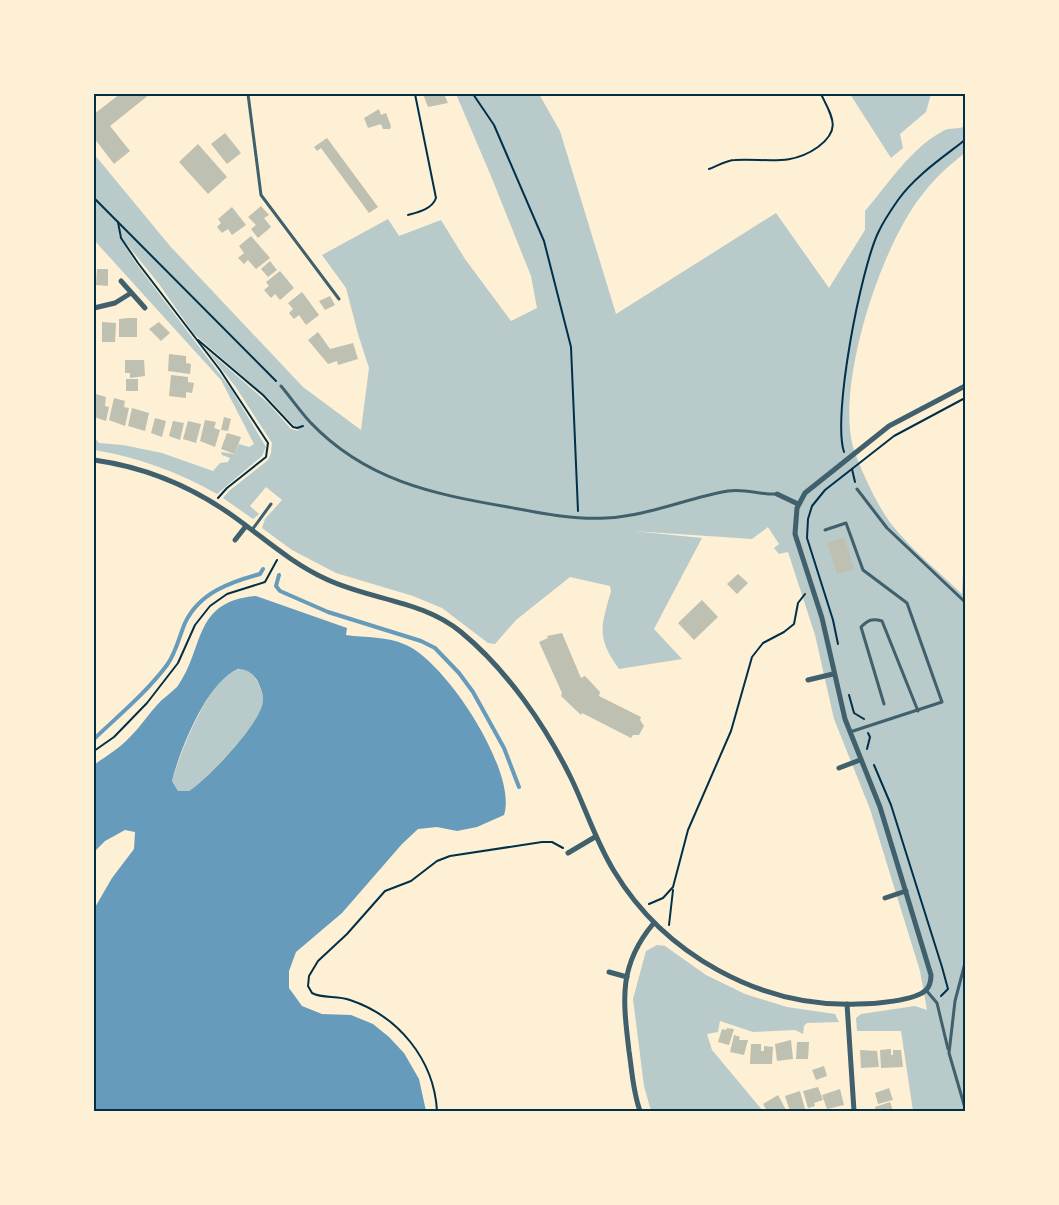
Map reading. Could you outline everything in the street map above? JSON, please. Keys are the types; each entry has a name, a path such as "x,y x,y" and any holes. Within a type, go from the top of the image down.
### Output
{"street":[{"path":"121,281 145,308"},
{"path":"94,308 115,303 131,293"},
{"path":"94,460 156,474 214,504 246,526 281,554 333,582 426,611 452,625 467,637 493,663 542,729 570,776 595,837 614,873 639,908 664,934 704,963 745,984 807,1000 847,1004 889,1002 913,996 926,990 931,980 930,969 880,807 849,733 833,674 822,618 795,534 795,515 798,504 805,493 898,420 965,386"},
{"path":"777,494 798,504"},
{"path":"235,540 246,526"},
{"path":"808,680 833,674"},
{"path":"839,768 860,760"},
{"path":"568,853 595,837"},
{"path":"885,898 906,891"},
{"path":"640,1111 634,1088 623,992 638,944 653,924"},
{"path":"609,972 627,978"},
{"path":"847,1004 854,1111"}],"lane":[{"path":"248,94 261,195 338,299"},
{"path":"281,386 310,422 338,446 370,469 418,489 484,503 579,518 632,516 740,489 777,494"},
{"path":"857,489 887,528 965,602"},
{"path":"252,531 271,504"},
{"path":"825,530 846,523 863,570 907,603 942,702 849,733"},
{"path":"884,704 861,634 861,627 867,621 875,619 882,621 918,711"},
{"path":"949,1053 955,1002 965,963"},
{"path":"926,990 937,1003 965,1108"}],"path":[{"path":"408,215 428,208 434,204 436,198 416,94"},
{"path":"473,94 494,126 544,241 571,347 579,518"},
{"path":"709,169 734,160 779,161 806,155 830,138 834,128 832,116 821,94"},
{"path":"857,489 852,468 841,443 840,422 859,299 877,234 898,200 912,183 965,140"},
{"path":"94,198 281,386"},
{"path":"118,222 121,238 133,256 237,394 268,443 266,457 227,488 214,504"},
{"path":"196,339 211,349 260,392 293,427 298,428 310,422"},
{"path":"94,750 110,740 136,714 178,663 191,631 202,614 227,594 265,582 281,554"},
{"path":"664,934 671,915 673,887 688,830 731,731 750,662 763,643 794,624 799,600 813,590"},
{"path":"437,1111 436,1098 426,1068 402,1031 388,1018 359,1003 346,998 312,993 308,986 310,973 322,956 348,934 385,891 410,881 441,859 462,853 547,842 557,843 568,853"},
{"path":"639,908 660,900 668,895 673,887"}],"shaded area":[{"path":"456,94 539,94 560,131 616,314 776,213 829,288 865,230 865,211 901,167 931,138 946,130 965,126 965,153 942,172 922,195 892,246 878,279 857,349 851,384 849,416 852,443 859,462 869,486 892,525 917,552 962,594 963,571 965,568 965,1111 913,1111 901,1031 857,1031 856,1018 861,1014 915,1006 927,1010 920,971 870,809 834,719 815,635 788,552 779,554 774,548 779,544 768,527 752,539 633,531 702,538 654,629 682,659 619,669 607,648 603,632 603,623 611,591 610,586 570,577 516,620 495,644 488,643 442,608 413,596 336,573 292,550 262,528 265,519 282,500 266,487 250,506 259,514 253,519 223,498 268,460 272,443 235,386 205,348 268,403 291,429 299,431 269,399 194,334 159,284 117,232 135,262 231,389 266,447 262,456 217,494 157,466 94,450 94,437 99,443 123,445 162,453 213,471 220,463 228,462 230,458 222,455 221,452 235,454 239,444 249,447 254,444 221,380 94,240 94,154 170,246 303,387 361,430 369,368 346,288 322,255 388,219 399,236 441,220 465,259 511,321 537,308 531,276"},
{"path":"850,94 931,94 926,112 900,134 903,148 891,158"},
{"path":"241,669 251,673 260,688 263,696 263,705 259,714 242,738 206,777 188,792 178,791 172,781 189,735 198,717 218,685 229,674"},
{"path":"657,945 665,946 706,975 745,994 787,1007 835,1014 839,1022 807,1023 804,1026 803,1034 795,1030 753,1032 720,1021 718,1032 707,1034 712,1050 763,1111 651,1111 644,1086 633,999 646,951"}],"water":[{"path":"256,596 347,628 346,635 399,642 422,655 458,695 475,720 490,747 500,773 505,796 504,815 477,827 457,831 437,827 418,829 402,844 342,913 296,952 289,971 289,988 302,1006 322,1014 351,1015 373,1024 389,1037 404,1053 419,1079 426,1111 94,1111 94,909 112,878 134,849 135,832 125,830 105,841 94,852 94,765 126,741 159,702 177,687 186,672 203,629 210,617 221,607 235,600","holes":["241,669 253,675 261,690 263,703 258,715 241,739 208,776 189,791 178,791 172,781 181,752 196,718 216,687 227,676"]}],"building":[{"path":"120,94 150,94 110,126 130,151 114,164 94,138 94,114"},
{"path":"423,94 444,94 448,103 428,107"},
{"path":"379,109 381,115 386,113 391,126 390,129 383,129 381,124 368,128 364,118"},
{"path":"225,133 241,153 227,164 211,144"},
{"path":"327,138 378,207 369,213 321,148 317,151 314,147"},
{"path":"198,144 227,177 208,194 179,162"},
{"path":"261,206 269,215 264,218 271,227 258,238 251,229 256,225 248,217"},
{"path":"232,207 246,225 232,235 228,229 222,233 217,227 221,223 218,219"},
{"path":"251,236 270,258 256,269 248,260 244,264 238,258 244,253 239,246"},
{"path":"270,261 277,270 268,277 261,269"},
{"path":"97,269 108,269 108,286 96,285"},
{"path":"280,271 294,288 280,300 275,294 271,298 264,290 269,286 266,282"},
{"path":"302,292 319,315 306,325 299,315 294,319 289,313 293,309 288,303"},
{"path":"330,296 335,305 325,310 319,301"},
{"path":"137,318 137,337 119,337 119,319"},
{"path":"102,322 116,323 115,342 102,342"},
{"path":"159,322 170,333 161,341 149,329"},
{"path":"318,332 330,349 353,343 358,359 338,365 337,361 328,364 308,340"},
{"path":"169,354 186,356 186,363 191,364 190,374 168,371"},
{"path":"125,360 144,360 145,376 130,378 130,373 125,373"},
{"path":"171,375 188,377 188,382 194,383 192,393 186,392 186,398 169,396"},
{"path":"126,379 138,379 138,391 126,391"},
{"path":"96,394 106,397 105,406 109,407 106,421 94,417"},
{"path":"114,398 125,401 124,407 129,408 125,426 109,420"},
{"path":"132,408 149,413 145,431 128,426"},
{"path":"224,417 231,419 228,431 221,430"},
{"path":"155,418 166,421 162,437 151,433"},
{"path":"205,420 216,422 214,428 220,430 215,447 200,441"},
{"path":"173,421 184,423 180,440 169,436"},
{"path":"188,421 201,424 196,443 183,439"},
{"path":"227,433 241,437 235,454 221,449"},
{"path":"844,537 854,569 837,574 827,543"},
{"path":"738,574 748,583 737,594 727,584"},
{"path":"702,600 718,617 694,640 678,623"},
{"path":"562,633 581,678 585,676 600,692 599,696 641,717 640,720 644,726 639,735 633,735 631,738 582,713 581,715 561,696 562,693 539,642 548,638 547,636"},
{"path":"727,1028 734,1029 729,1045 718,1042 722,1029 726,1030"},
{"path":"734,1035 740,1037 739,1040 748,1040 744,1055 730,1052"},
{"path":"791,1040 793,1059 777,1061 775,1044"},
{"path":"797,1042 809,1042 808,1059 796,1059"},
{"path":"751,1044 761,1044 761,1051 764,1051 764,1046 773,1047 772,1064 750,1064"},
{"path":"891,1049 891,1055 893,1055 893,1050 901,1050 903,1067 881,1068 880,1050"},
{"path":"860,1050 877,1051 879,1067 861,1068"},
{"path":"824,1066 827,1076 816,1080 812,1070"},
{"path":"818,1087 823,1100 814,1103 815,1106 808,1108 803,1091"},
{"path":"889,1088 893,1100 878,1104 875,1093"},
{"path":"840,1089 844,1105 827,1109 822,1095"},
{"path":"800,1091 805,1109 790,1111 785,1096"},
{"path":"778,1095 786,1110 767,1111 763,1104"},
{"path":"890,1102 893,1111 876,1111 875,1107"}],"waterway":[{"path":"94,739 141,695 167,665 185,623 198,604 216,590 260,574 263,569"},
{"path":"279,575 276,586 280,591 328,612 421,641 435,648 459,673 473,692 504,748 519,787"}]}
